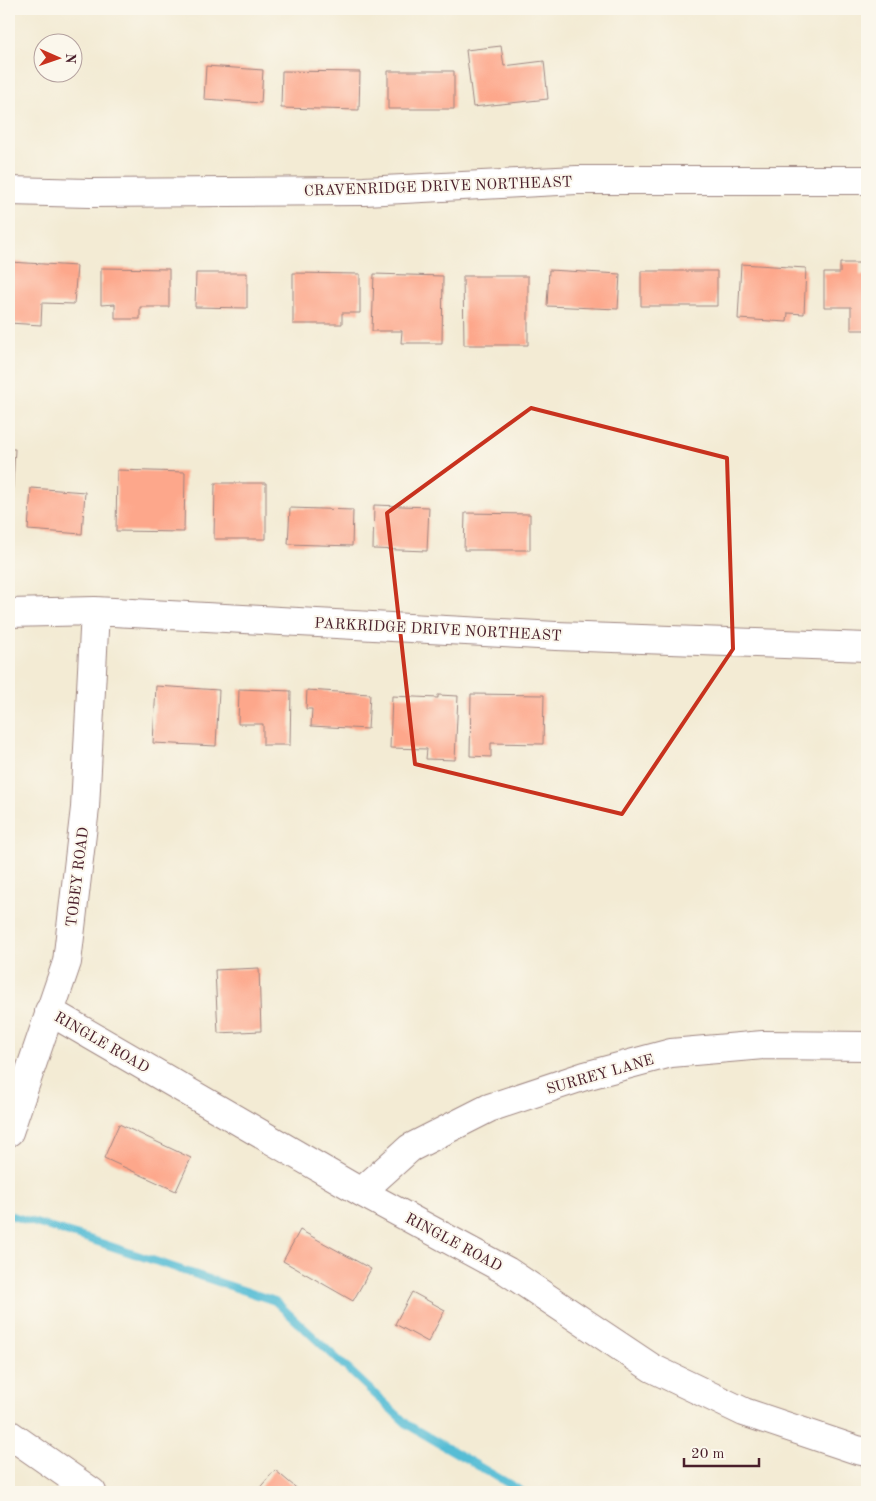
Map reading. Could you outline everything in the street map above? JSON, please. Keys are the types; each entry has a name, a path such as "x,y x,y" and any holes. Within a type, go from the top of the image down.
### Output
{"street":[{"name":"CRAVENRIDGE DRIVE NORTHEAST","path":"9,191 89,193 364,191 577,180 867,180"},
{"name":"PARKRIDGE DRIVE NORTHEAST","path":"9,613 95,611 556,636 867,647"},
{"name":"TOBEY ROAD","path":"9,1132 67,962 85,808 95,611"},
{"name":"RINGLE ROAD","path":"49,1012 361,1192 507,1271 652,1368 744,1412 867,1452"},
{"name":"SURREY LANE","path":"361,1192 410,1148 489,1108 585,1076 671,1053 763,1045 867,1046"},
{"path":"9,1434 92,1492"}],"highlighted area":[{"path":"531,408 727,458 733,649 622,814 415,764 387,513"}],"building":[{"path":"501,46 504,66 544,61 548,99 473,107 466,50"},
{"path":"206,66 263,70 261,103 204,99"},
{"path":"282,71 360,72 359,110 281,108"},
{"path":"388,71 454,71 454,109 388,109"},
{"path":"10,262 77,266 74,304 42,303 41,325 9,323"},
{"path":"840,263 860,263 860,275 867,275 867,330 851,330 851,307 824,307 824,273 840,273"},
{"path":"741,264 806,268 804,314 788,313 787,322 738,319"},
{"path":"101,268 169,269 169,307 140,307 140,319 115,319 115,304 101,305"},
{"path":"549,270 620,274 618,309 547,306"},
{"path":"641,271 717,271 717,306 641,306"},
{"path":"196,273 247,273 247,308 195,307"},
{"path":"293,273 360,274 360,313 342,313 342,324 293,324"},
{"path":"374,274 443,276 442,343 401,343 402,331 372,331"},
{"path":"463,276 528,276 528,345 464,345"},
{"path":"9,449 15,449 12,501 9,501"},
{"path":"117,470 185,472 184,532 116,531"},
{"path":"215,483 266,483 266,539 214,539"},
{"path":"31,488 85,492 82,534 28,530"},
{"path":"374,505 429,507 427,551 373,549"},
{"path":"290,508 353,510 352,546 288,544"},
{"path":"465,513 530,514 530,550 464,550"},
{"path":"156,686 219,690 216,746 153,743"},
{"path":"239,689 291,691 290,745 263,745 263,724 238,724"},
{"path":"307,690 370,694 368,729 311,726 312,709 306,709"},
{"path":"471,694 544,695 543,744 491,743 491,757 470,756"},
{"path":"438,695 458,696 455,760 426,759 427,749 390,748 392,696 438,698"},
{"path":"259,968 261,1031 218,1033 215,970"},
{"path":"119,1124 191,1158 176,1191 104,1158"},
{"path":"300,1230 371,1269 353,1301 283,1261"},
{"path":"412,1292 445,1310 428,1342 395,1324"},
{"path":"275,1470 301,1492 256,1492"}],"waterway":[{"path":"9,1215 89,1239 275,1301 408,1425 523,1492"}]}
